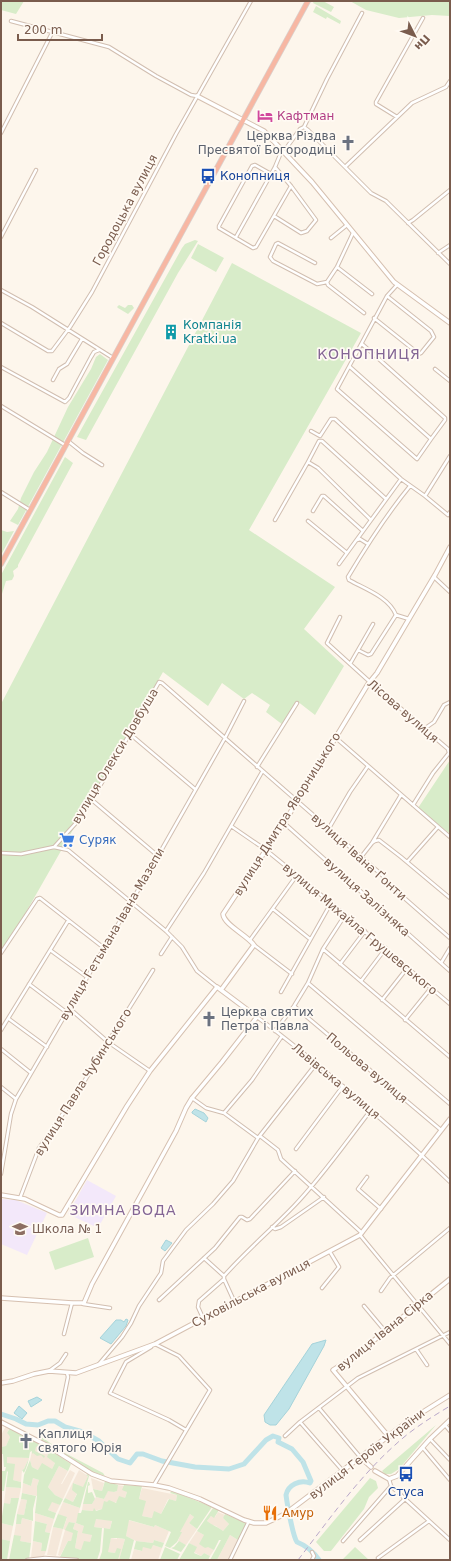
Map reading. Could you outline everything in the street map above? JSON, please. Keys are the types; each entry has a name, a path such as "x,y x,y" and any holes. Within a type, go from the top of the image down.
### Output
{"highway":[{"path":"1,564 308,1"}],"street":[{"name":"Городоцька вулиця","path":"1,323 48,351 52,351 57,346 75,320 112,257 176,134 251,1"},
{"path":"236,237 275,167 282,150 287,147 300,129 304,127 362,13"},
{"path":"397,117 376,104 376,102 423,18"},
{"path":"11,21 109,47 156,76 191,95 197,96 264,131 312,182 397,285 450,323"},
{"path":"1,133 53,31"},
{"path":"345,167 412,103 446,87 450,81"},
{"path":"446,87 450,90"},
{"path":"304,127 371,193 386,201 450,264"},
{"path":"271,174 255,165 252,166 219,228 253,248 256,247 291,186"},
{"path":"274,216 301,232 307,231 316,219 275,167"},
{"path":"1,236 36,170"},
{"path":"407,222 413,220 450,190"},
{"path":"331,238 347,225"},
{"path":"315,263 278,243 276,244 270,257 273,261 317,284 327,282 337,267 353,233"},
{"path":"438,253 450,245"},
{"path":"337,267 372,294"},
{"path":"327,282 328,285 364,313"},
{"path":"362,344 445,418 417,459 337,388 350,367 374,318 387,296 397,285"},
{"path":"1,290 32,307 114,358"},
{"path":"374,318 419,354 434,337 431,331 387,296"},
{"path":"53,380 59,369 67,364 82,339"},
{"path":"1,367 65,402 69,398 94,352 99,350"},
{"path":"350,367 431,439"},
{"path":"435,369 450,381"},
{"path":"1,406 102,465"},
{"path":"311,431 320,436 331,419 335,419 401,479 449,514"},
{"path":"275,520 319,441 322,441 386,499"},
{"path":"425,496 450,456"},
{"path":"308,462 318,468 371,520"},
{"path":"339,564 401,479"},
{"path":"409,619 396,615 386,602 348,579 348,577 393,506 410,486"},
{"path":"1,492 30,510"},
{"path":"313,511 322,496 324,496 363,532"},
{"path":"308,521 347,553"},
{"path":"357,540 368,544"},
{"name":"вулиця Дмитра Яворницького","path":"250,940 231,925 224,918 223,914 284,823 409,619 450,547"},
{"path":"434,577 450,592"},
{"path":"358,650 368,655 371,654 396,615"},
{"name":"Лісова вулиця","path":"340,617 327,643 448,749 448,753 433,773 413,805"},
{"path":"350,664 373,624"},
{"name":"вулиця Олекси Довбуша","path":"54,848 76,823 92,800 160,682"},
{"name":"вулиця Івана Ґонти","path":"160,682 162,682 262,772 329,828 387,880 394,889 450,938"},
{"name":"вулиця Гетьмана Івана Мазепи","path":"1,1174 7,1147 11,1114 16,1099 158,856 225,738 244,701"},
{"path":"424,729 434,722 444,705 450,702"},
{"path":"257,767 297,703"},
{"path":"130,734 195,789"},
{"path":"336,738 450,837"},
{"path":"329,828 350,792 368,766"},
{"path":"166,931 204,873 262,772"},
{"path":"361,857 372,843 401,795"},
{"path":"92,800 158,856"},
{"name":"вулиця Залізняка","path":"284,823 450,971"},
{"name":"вулиця Михайла Грушевського","path":"231,826 266,850 386,948 450,1004"},
{"path":"407,862 438,826"},
{"path":"372,843 379,840 450,898"},
{"path":"1,853 21,854 54,848"},
{"name":"Львівська вулиця","path":"54,848 68,850 166,931 182,947 197,971 282,1036 343,1086 422,1154 450,1182"},
{"path":"292,974 254,945 250,940 297,876"},
{"path":"1,953 37,899 40,898 104,948"},
{"path":"280,992 292,974 331,903"},
{"path":"272,909 310,939"},
{"path":"275,1031 294,1006 308,983 323,949 345,915"},
{"path":"1,1030 68,921"},
{"path":"340,964 364,931"},
{"path":"161,954 172,937"},
{"path":"221,990 254,945"},
{"path":"361,981 386,948"},
{"path":"441,963 450,948"},
{"path":"323,949 450,1057"},
{"path":"50,950 87,977"},
{"path":"382,1000 408,967"},
{"name":"вулиця Павла Чубинського","path":"20,1198 39,1148 76,1095 153,970"},
{"path":"308,983 450,1104"},
{"path":"29,984 66,1012"},
{"path":"1,1195 20,1198 58,1215 62,1215 150,1071 217,987"},
{"path":"405,1020 431,988"},
{"name":"Польова вулиця","path":"294,1006 441,1130"},
{"path":"69,1008 108,1042 150,1071"},
{"path":"83,1304 176,1131 183,1113 192,1098 257,1017"},
{"path":"9,1019 47,1047"},
{"path":"224,1113 252,1080 282,1036"},
{"path":"1,1049 31,1073"},
{"path":"98,1365 122,1337 131,1323 139,1306 161,1273 163,1261 186,1230 213,1204 233,1181 259,1137 316,1064"},
{"path":"296,1149 343,1086"},
{"path":"1,1087 16,1099"},
{"path":"192,1098 206,1108 224,1113 278,1150 282,1158 361,1234 450,1344"},
{"path":"203,1318 198,1307 199,1301 294,1206 312,1186 371,1110"},
{"name":"Суховільська вулиця","path":"1,1382 13,1381 49,1371 76,1373 154,1344 330,1252 361,1234 382,1209 422,1154 450,1121"},
{"path":"1,1147 7,1147"},
{"path":"159,1300 204,1258 226,1235 240,1217 247,1220 250,1219 295,1171"},
{"path":"367,1177 358,1189 382,1209"},
{"path":"272,1227 275,1229 281,1227 324,1198"},
{"path":"381,1291 385,1283 450,1228"},
{"path":"322,1288 339,1267 330,1252"},
{"path":"204,1258 224,1277 234,1301"},
{"name":"вулиця Івана Сірка","path":"346,1386 333,1370 352,1358 450,1279"},
{"path":"1,1298 83,1304 110,1308"},
{"path":"64,1334 72,1303"},
{"path":"364,1306 385,1331"},
{"path":"285,1436 300,1422 358,1378 450,1332"},
{"path":"154,1485 210,1390 179,1356 154,1344 146,1351 126,1362 110,1393 169,1420 186,1430"},
{"path":"416,1349 427,1365"},
{"path":"49,1371 60,1363 66,1354"},
{"path":"61,1410 68,1377 67,1373"},
{"path":"346,1386 389,1437"},
{"name":"вулиця Героїв України","path":"249,1521 266,1523 293,1509 407,1422 450,1395"},
{"path":"318,1408 370,1467"},
{"path":"389,1479 397,1476 430,1439 450,1420"},
{"path":"1,1422 48,1446 92,1474 111,1481 154,1485 185,1494 249,1521 230,1560"},
{"path":"300,1422 344,1471"},
{"path":"444,1425 450,1431"},
{"path":"430,1439 450,1460"},
{"path":"422,1448 450,1480"},
{"path":"375,1471 389,1479 391,1486 450,1539"},
{"path":"343,1541 391,1486"},
{"path":"360,1540 405,1499"},
{"path":"378,1558 429,1521"},
{"path":"312,1552 314,1556 312,1560"},
{"path":"27,1560 55,1558 77,1560"}],"shaded area":[{"path":"87,1180 116,1196 98,1228 68,1214"},
{"name":"Школа № 1","path":"1,1199 16,1200 47,1213 27,1255 1,1244"},
{"path":"6,1426 10,1428 7,1433 11,1435 6,1446 1,1447 1,1435"},
{"path":"34,1442 50,1451 55,1463 52,1469 38,1470 32,1467 30,1460"},
{"path":"7,1456 29,1458 24,1469 22,1470 21,1482 13,1480 7,1463"},
{"path":"59,1466 68,1471 61,1484 70,1470 75,1473 63,1499 55,1495 48,1487"},
{"path":"79,1470 88,1476 83,1488 74,1483 77,1493 73,1502 65,1498"},
{"path":"33,1478 39,1480 37,1486 37,1496 22,1493 23,1483 31,1486"},
{"path":"91,1478 104,1483 102,1491 93,1489"},
{"path":"117,1485 124,1486 127,1492 125,1498 102,1509 93,1511 82,1510 83,1504 92,1504 96,1497 104,1499 108,1490 114,1492 117,1491"},
{"path":"6,1487 21,1488 19,1498 11,1498 10,1505 4,1503"},
{"path":"142,1488 177,1495 176,1501 168,1499 161,1514 152,1518 142,1516 139,1499"},
{"path":"21,1499 27,1500 24,1515 17,1514"},
{"path":"52,1501 60,1505 56,1513 48,1510"},
{"path":"63,1502 80,1508 76,1523 84,1526 92,1535 90,1542 81,1550 75,1548 78,1531 73,1529 75,1523 69,1522 74,1533 71,1541 68,1541 60,1556 58,1555 65,1530 63,1529 67,1518 58,1514"},
{"path":"218,1512 225,1515 223,1518 229,1524 223,1531 207,1521 211,1516 215,1517"},
{"path":"35,1513 54,1519 50,1533 45,1532 47,1524 35,1521"},
{"path":"190,1514 194,1517 189,1523 197,1529 186,1545 178,1541 181,1533 179,1532"},
{"path":"22,1518 32,1521 31,1543 20,1541 14,1535 16,1524 21,1524"},
{"path":"95,1519 112,1520 110,1529 94,1527"},
{"path":"128,1520 154,1527 155,1525 169,1531 164,1543 154,1540 153,1543 136,1541 126,1536"},
{"path":"1,1523 13,1526 10,1541 1,1539"},
{"path":"53,1527 63,1529 56,1556 47,1555"},
{"path":"197,1531 204,1535 208,1546 214,1550 210,1556 204,1553 201,1556 194,1552 196,1547 189,1543"},
{"path":"230,1535 238,1540 231,1555 228,1560 217,1560"},
{"path":"111,1538 125,1539 119,1560 120,1549 115,1553 107,1552"},
{"path":"33,1541 42,1543 41,1550 46,1551 44,1556 31,1557"},
{"path":"153,1545 162,1548 158,1560 131,1560 134,1549 141,1551 143,1547"}],"green space":[{"path":"1,1 24,1 16,14 1,10"},
{"path":"314,1 323,1 334,7 331,12 313,3"},
{"path":"350,1 450,1 450,16 432,15 399,18 366,10"},
{"path":"316,6 341,21 340,24 313,12"},
{"path":"195,240 198,241 178,273 86,440 77,437 182,248 185,244"},
{"path":"198,244 224,258 216,272 191,258"},
{"path":"232,263 361,333 249,530 335,587 304,629 344,666 315,715 297,701 283,725 266,712 270,705 252,693 244,699 222,683 208,706 163,672 1,956 1,704"},
{"path":"119,305 125,308 128,305 132,305 134,308 128,314 117,307"},
{"path":"100,354 108,360 18,525 10,521 18,509 21,498 34,472 47,452 68,407 91,369 96,357"},
{"path":"65,457 73,463 18,567 13,571 14,576 12,580 6,581 1,597 1,575"},
{"path":"1,530 7,532 14,531 1,555"},
{"path":"450,760 450,834 418,808"},
{"path":"88,1238 94,1257 55,1270 49,1252"},
{"path":"436,1425 399,1469 391,1474 385,1474 382,1471"},
{"path":"10,1428 49,1449 48,1450 40,1445 36,1447 35,1451 45,1456 44,1458 41,1455 37,1456 33,1453 32,1454 32,1451 30,1452 29,1458 7,1457 7,1463 15,1464 13,1480 21,1482 21,1488 6,1487 7,1471 4,1491 1,1491 1,1471 5,1471 6,1467 4,1467 1,1447 6,1446 10,1437 7,1433"},
{"path":"40,1436 65,1453 103,1473 105,1476 93,1472 39,1438"},
{"path":"50,1450 71,1464 68,1471 59,1466 48,1487 55,1495 63,1499 60,1505 52,1502 48,1510 56,1513 54,1519 35,1513 37,1486 39,1480 33,1478 31,1486 23,1483 24,1475 30,1460 32,1467 38,1470 42,1463 52,1469 55,1463 47,1457"},
{"path":"29,1458 24,1473 22,1470 24,1469"},
{"path":"88,1474 89,1476 80,1508 63,1502 65,1498 73,1502 77,1494 72,1490 73,1483 83,1487 88,1476 86,1475"},
{"path":"370,1478 376,1481 378,1488 369,1497 364,1509 331,1551 324,1551 316,1542"},
{"path":"105,1481 118,1485 117,1491 108,1491 104,1499 96,1497 93,1489 102,1491"},
{"path":"88,1482 90,1485 88,1486 88,1493 92,1492 95,1499 92,1504 83,1504"},
{"path":"124,1485 142,1486 139,1499 146,1501 142,1516 152,1518 154,1511 161,1514 169,1499 176,1501 177,1495 170,1493 172,1491 212,1507 197,1529 189,1523 194,1517 190,1514 180,1532 182,1532 177,1542 170,1548 165,1546 171,1532 155,1525 154,1527 129,1520 126,1536 134,1540 129,1560 119,1560 125,1539 111,1538 108,1552 115,1553 117,1548 121,1549 118,1560 99,1560 102,1552 104,1528 110,1529 112,1521 96,1519 94,1527 102,1528 100,1551 97,1560 60,1557 68,1541 71,1541 73,1533 65,1530 69,1522 75,1523 73,1529 78,1531 75,1548 81,1550 84,1541 90,1542 92,1535 82,1533 84,1526 76,1523 78,1513 81,1513 82,1510 93,1511 94,1508 96,1511 102,1509 104,1501 107,1502 109,1500 116,1503 119,1496 125,1498 127,1492 122,1490"},
{"path":"22,1493 36,1496 33,1509 33,1521 22,1518 21,1524 16,1524 17,1514 24,1515 27,1500 21,1499"},
{"path":"11,1498 19,1498 13,1526 1,1523 4,1503 10,1504"},
{"path":"213,1508 219,1510 214,1518 211,1516 207,1521 223,1531 229,1524 223,1518 225,1514 246,1523 246,1526 229,1560 238,1540 230,1535 217,1560 210,1560 221,1540 219,1540 214,1550 208,1547 205,1548 199,1544 204,1535 197,1531"},
{"path":"58,1514 67,1517 63,1529 53,1527"},
{"path":"35,1521 47,1524 45,1532 50,1533 46,1551 41,1551 42,1543 33,1541"},
{"path":"14,1535 21,1536 20,1541 31,1543 29,1559 9,1560"},
{"path":"1,1539 10,1541 7,1560 1,1560"},
{"path":"154,1540 164,1543 162,1548 153,1545 151,1549 143,1547 142,1551 134,1549 136,1541 153,1543"},
{"path":"179,1541 186,1545 181,1552 171,1548 174,1547"},
{"path":"189,1543 197,1547 194,1553 201,1556 204,1553 210,1556 208,1560 179,1560"},
{"path":"165,1547 180,1554 177,1560 160,1560"},
{"path":"355,1547 369,1560 342,1560"}],"water":[{"path":"195,1109 204,1113 208,1118 206,1122 192,1113"},
{"path":"166,1240 172,1243 165,1251 161,1248"},
{"path":"126,1319 128,1320 126,1326 111,1344 100,1338 116,1320 121,1320 124,1322"},
{"path":"326,1340 289,1409 276,1425 270,1425 265,1422 264,1415 312,1344"},
{"path":"37,1397 42,1400 31,1407 28,1401"},
{"path":"19,1406 27,1413 22,1419 14,1413"}],"waterway":[{"name":"ЗИМНА ВОДА","path":"1,1414 26,1424 38,1425 48,1421 55,1421 65,1427 83,1432 99,1441 118,1459 130,1463 137,1454 143,1454 162,1461 195,1467 229,1469 244,1464 266,1440 273,1436 279,1438 278,1442 292,1449 303,1462 311,1481 310,1483 299,1482 295,1484 289,1488 286,1495 295,1539 297,1542 310,1549 319,1560"}],"railway":[{"path":"298,1560 368,1471 414,1429 450,1406"}],"place":[{"name":"Кафтман","path":"265,116"},
{"name":"Церква Різдва Пресвятої Богородиці","path":"348,143"},
{"name":"Конопниця","path":"208,176"},
{"name":"Компанія Kratki.ua","path":"171,332"},
{"name":"Суряк","path":"67,840"},
{"name":"Церква святих Петра і Павла","path":"209,1019"},
{"name":"Школа № 1","path":"20,1229"},
{"name":"Каплиця святого Юрія","path":"26,1441"},
{"name":"Стуса","path":"406,1474"},
{"name":"Амур","path":"270,1513"}],"district":[{"name":"КОНОПНИЦЯ","path":"369,354"},
{"name":"ЗИМНА ВОДА","path":"123,1210"}]}
